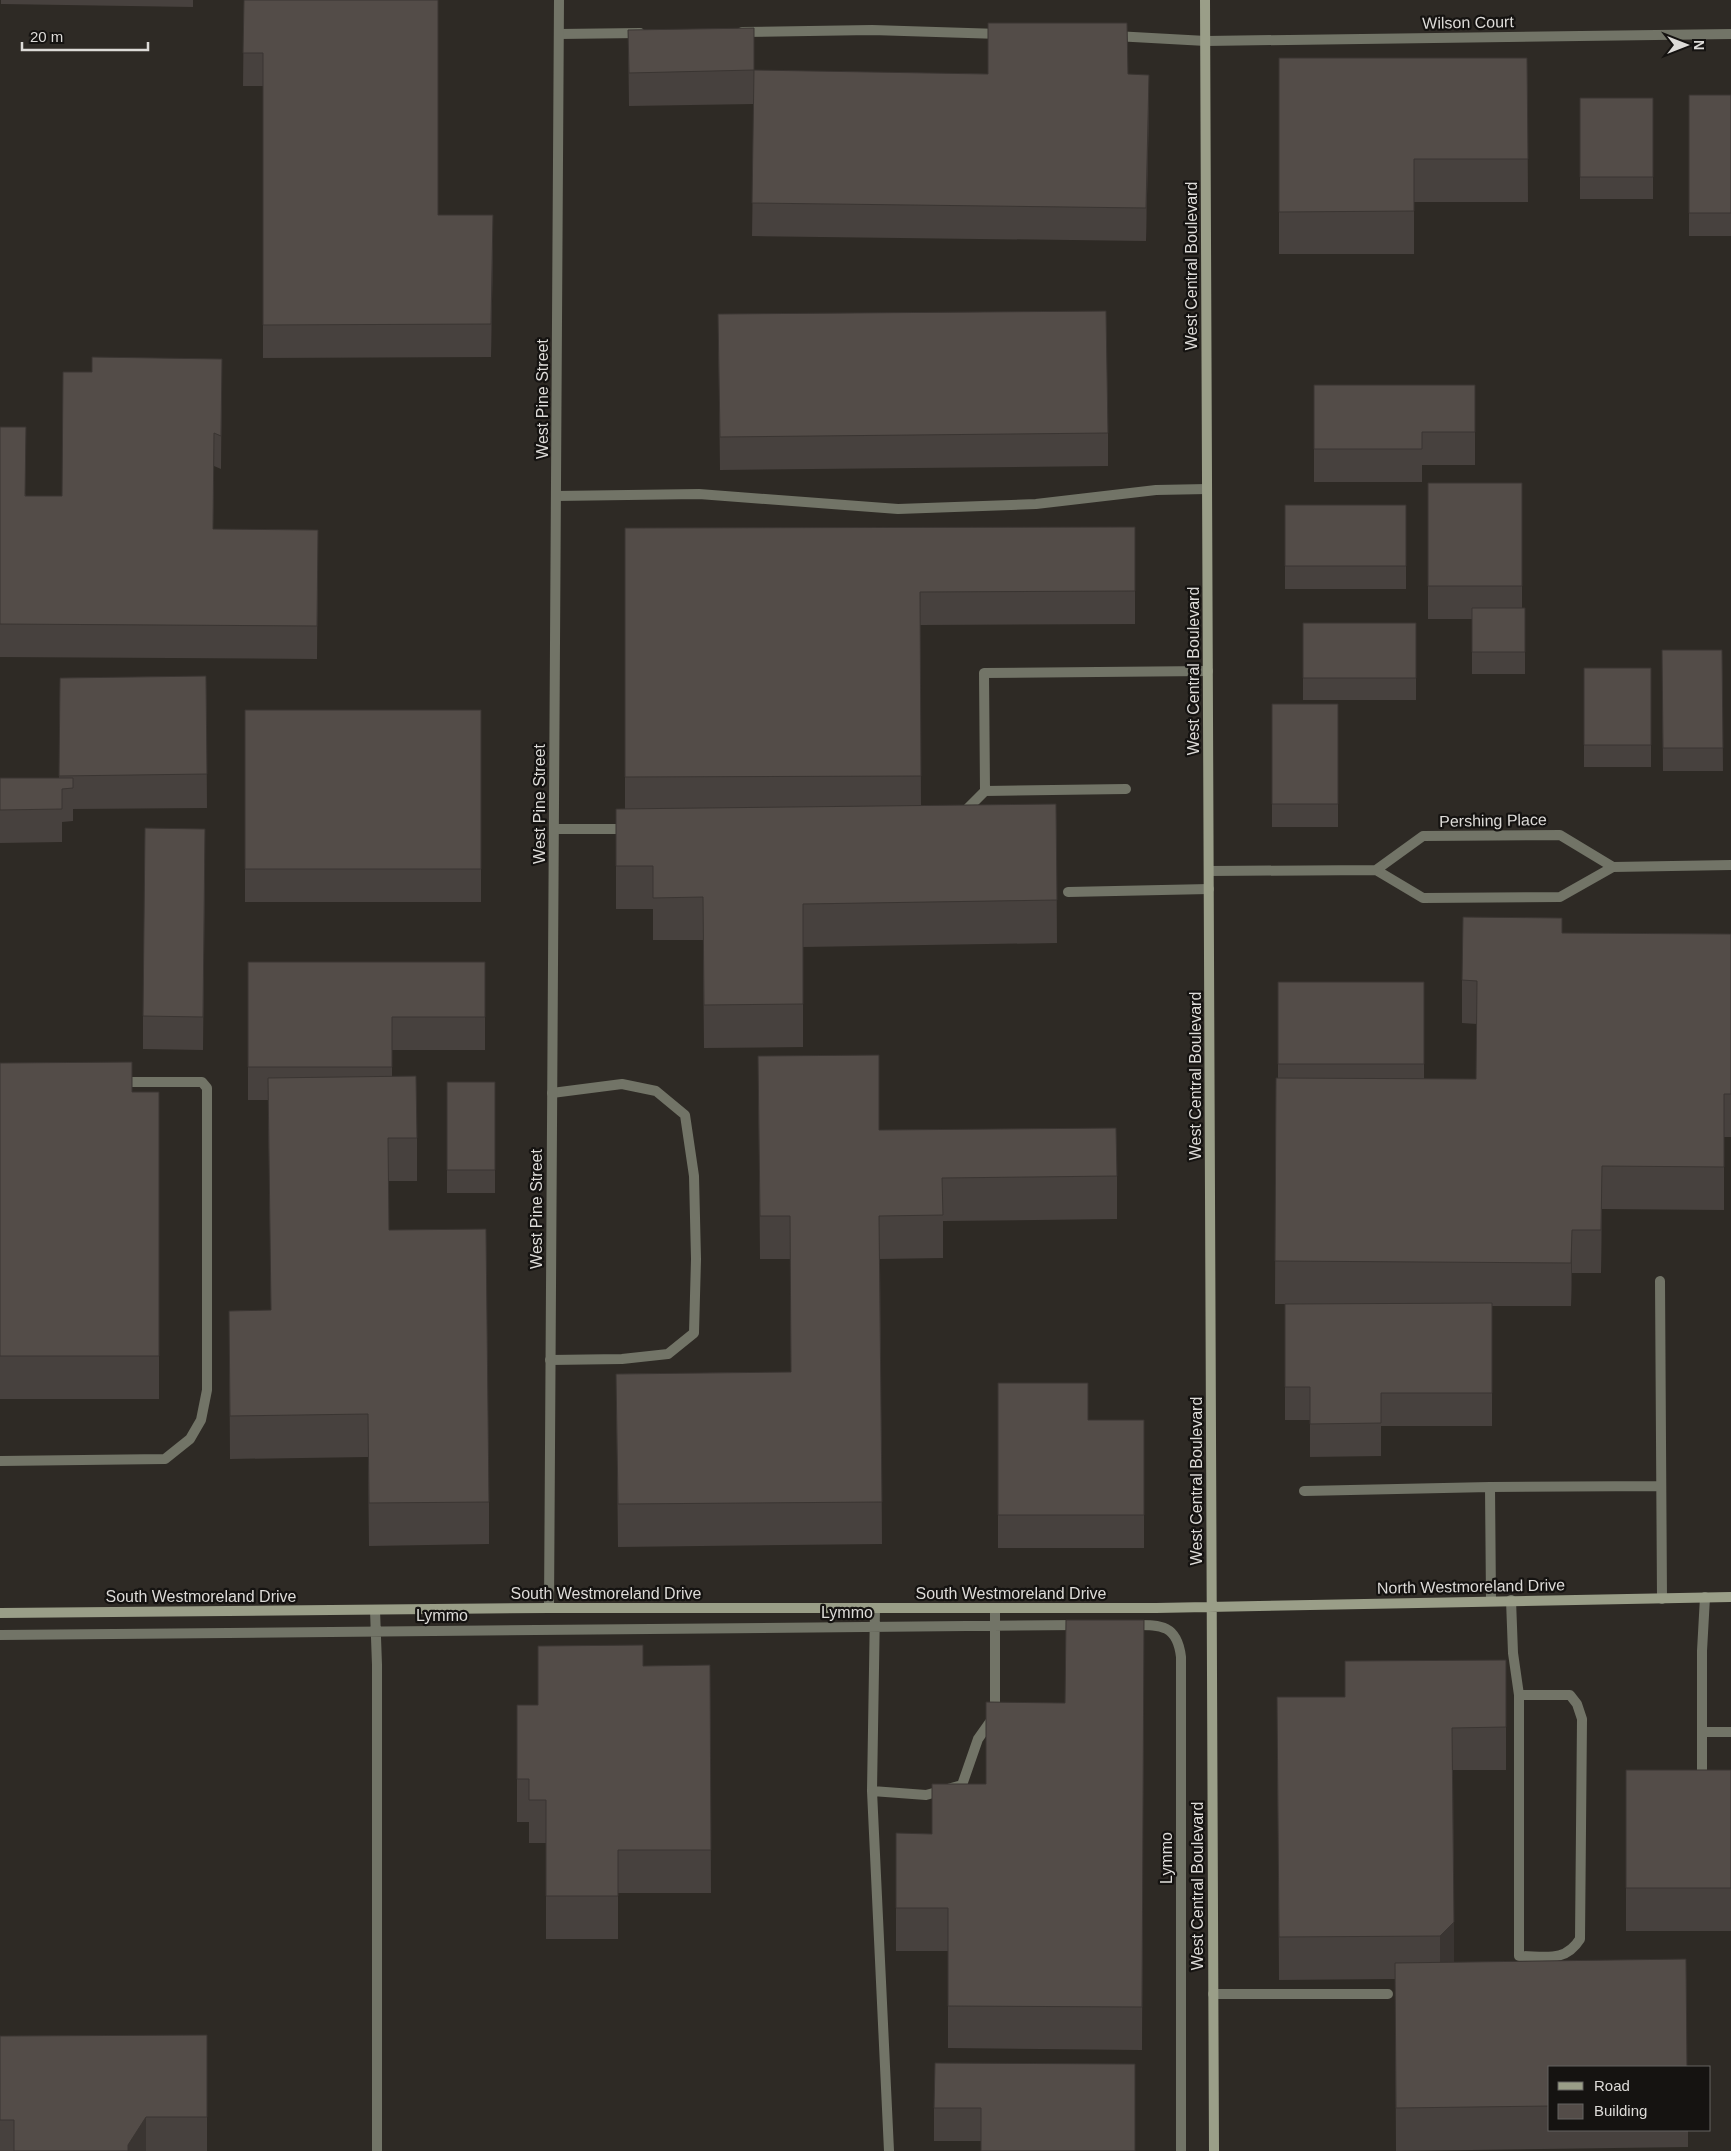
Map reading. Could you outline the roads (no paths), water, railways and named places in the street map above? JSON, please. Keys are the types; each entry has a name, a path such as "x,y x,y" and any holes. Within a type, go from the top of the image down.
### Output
{"street":[{"name":"West Pine Street","path":"549,1608 559,0"},
{"name":"West Central Boulevard","path":"1205,0 1212,1606 1210,1657 1214,2151"},
{"path":"733,32 872,30 1011,34"},
{"path":"559,34 653,33"},
{"name":"Wilson Court","path":"1100,36 1206,41 1731,34"},
{"path":"556,496 699,494 898,509 1036,504 1156,490 1207,489"},
{"path":"986,791 984,673 1208,671"},
{"path":"956,820 986,791 1126,789"},
{"path":"554,829 642,829"},
{"name":"Pershing Place","path":"1376,870 1423,836 1560,835 1613,866"},
{"path":"1209,872 1376,870 1423,898 1560,897 1613,866 1731,865"},
{"path":"1068,892 1209,889"},
{"path":"0,1461 165,1459 190,1440 201,1420 207,1390 206,1088 202,1082 107,1082"},
{"path":"550,1360 622,1359 668,1354 694,1333 696,1260 694,1176 685,1115 656,1091 622,1084 552,1093"},
{"path":"1660,1280 1662,1599"},
{"path":"1304,1491 1661,1486"},
{"path":"1490,1487 1491,1601"},
{"path":"1702,1790 1702,1650 1705,1597"},
{"name":"North Westmoreland Drive","path":"1212,1606 1731,1597"},
{"path":"1511,1600 1513,1653 1519,1695 1519,1956 1563,1955 1573,1950 1580,1939 1582,1719 1577,1704 1570,1695 1519,1695"},
{"name":"South Westmoreland Drive","path":"0,1612 1212,1606"},
{"path":"875,1608 872,1792 889,2151"},
{"path":"872,1792 926,1795 962,1785 978,1739 995,1715 995,1608"},
{"path":"374,1610 377,2151"},
{"name":"Lymmo","path":"0,1634 995,1624 1090,1625"},
{"name":"Lymmo","path":"1118,1625 1156,1625 1166,1628 1174,1634 1180,1643 1182,2151"},
{"path":"1702,1732 1731,1732"},
{"path":"1212,1994 1388,1994"}]}
